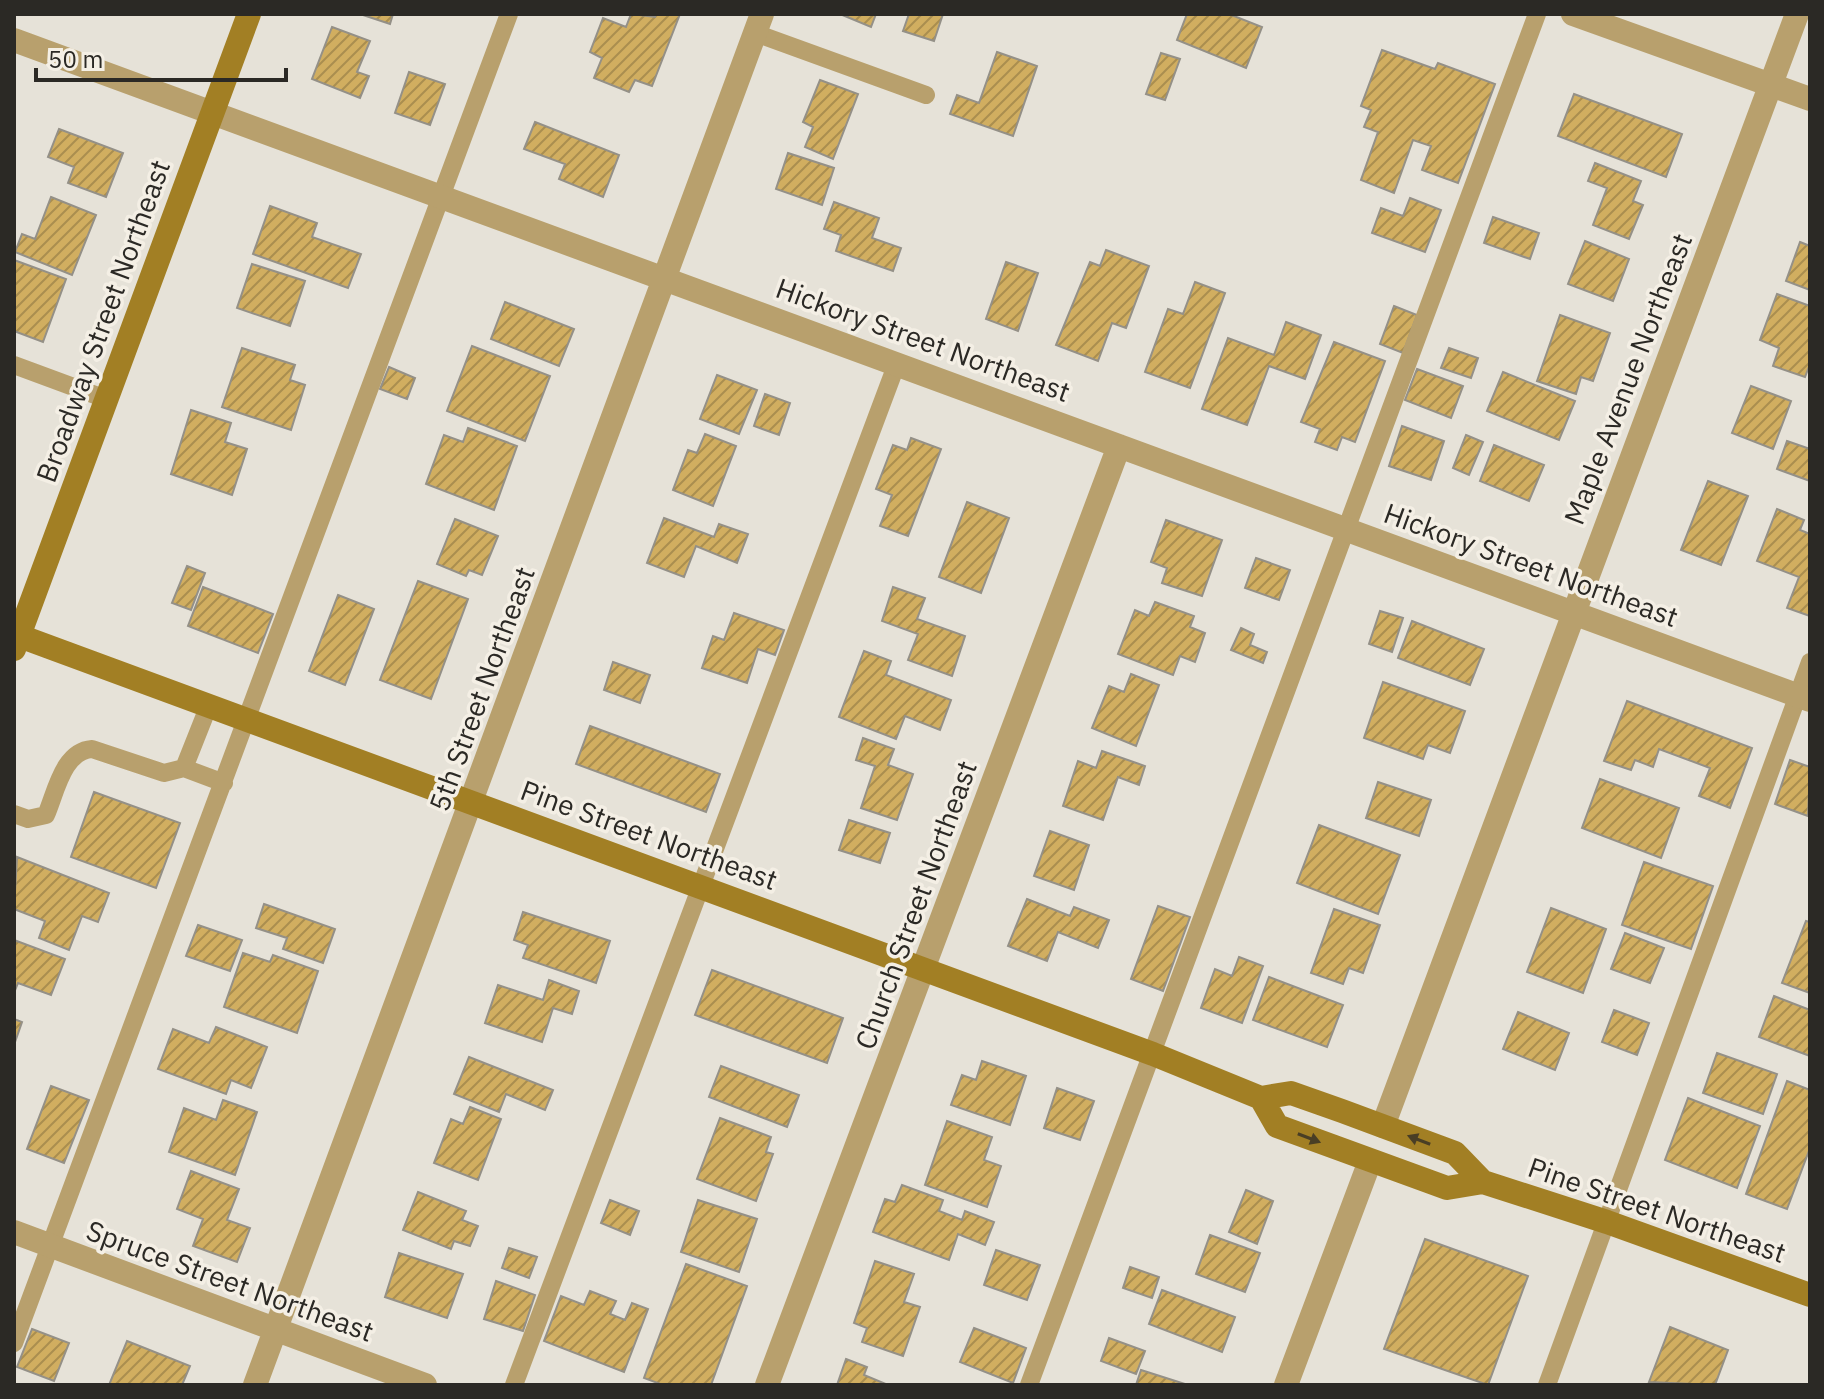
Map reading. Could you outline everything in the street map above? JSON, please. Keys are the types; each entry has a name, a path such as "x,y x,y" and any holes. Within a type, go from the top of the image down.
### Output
{"main road":[{"name":"Broadway Street Northeast","path":"16,639 249,14"},
{"name":"Pine Street Northeast","path":"16,639 209,705 700,886 1153,1054 1261,1098 1291,1093 1383,1126 1455,1153 1483,1182"},
{"name":"Pine Street Northeast","path":"1261,1098 1277,1126 1370,1161 1447,1188 1483,1182 1607,1222 1810,1295"}],"street":[{"path":"1573,14 1810,99"},
{"name":"Maple Avenue Northeast","path":"1383,1126 1797,14"},
{"name":"5th Street Northeast","path":"255,1385 668,277 759,23"},
{"name":"Hickory Street Northeast","path":"14,40 668,277 1804,698"},
{"name":"Church Street Northeast","path":"767,1385 1119,446"},
{"path":"1286,1385 1370,1161"},
{"name":"Spruce Street Northeast","path":"14,1232 425,1385"}],"lane":[{"path":"14,1343 509,14"},
{"path":"1029,1385 1537,14"},
{"path":"759,23 926,95"},
{"path":"514,1385 897,363"},
{"path":"14,365 106,399"},
{"path":"1547,1385 1804,698 1810,662"},
{"path":"184,768 209,705"},
{"path":"14,814 28,819 46,815 70,758 84,749 164,773 184,768 224,783"}],"building":[{"path":"360,14 393,14 390,24"},
{"path":"631,14 655,17 656,14 680,14 652,86 635,80 629,92 594,78 602,58 590,52 603,18 626,27"},
{"path":"840,14 876,14 871,27"},
{"path":"909,14 943,14 934,41 903,31"},
{"path":"1187,14 1229,14 1262,27 1246,68 1177,40"},
{"path":"332,27 370,41 357,72 369,76 360,98 312,79"},
{"path":"1382,50 1435,69 1438,63 1495,84 1458,183 1422,170 1431,146 1413,140 1394,193 1361,180 1378,132 1364,127 1371,110 1361,106"},
{"path":"997,52 1037,66 1013,136 950,114 957,95 979,103"},
{"path":"1161,53 1180,59 1165,100 1146,94"},
{"path":"409,72 445,84 430,125 395,113"},
{"path":"820,80 858,94 833,159 805,147 813,127 803,122"},
{"path":"1574,94 1682,134 1666,177 1558,136"},
{"path":"535,122 619,155 603,197 559,179 565,164 524,149"},
{"path":"59,129 123,153 106,197 68,183 74,167 48,157"},
{"path":"788,153 834,168 822,205 776,189"},
{"path":"1595,163 1641,181 1633,201 1643,205 1629,239 1593,225 1607,188 1588,181"},
{"path":"51,197 96,215 72,275 15,252 22,234 35,239"},
{"path":"1410,198 1441,210 1425,252 1372,233 1381,208 1403,216"},
{"path":"834,202 879,218 872,238 901,248 893,271 836,251 841,235 824,229"},
{"path":"270,206 317,223 312,237 361,254 348,288 253,254"},
{"path":"1493,217 1539,233 1530,259 1484,243"},
{"path":"1585,241 1629,259 1613,301 1568,284"},
{"path":"1800,242 1810,246 1810,290 1786,281"},
{"path":"1106,250 1149,266 1126,328 1112,323 1098,361 1056,345 1090,262 1100,266"},
{"path":"14,260 66,279 43,342 14,331"},
{"path":"1006,262 1038,273 1018,331 986,319"},
{"path":"252,264 305,281 290,326 237,308"},
{"path":"1195,282 1225,293 1190,388 1145,372 1168,309 1183,314"},
{"path":"1777,294 1810,306 1810,364 1805,377 1773,366 1779,348 1760,340"},
{"path":"505,302 574,329 559,366 491,339"},
{"path":"1394,306 1417,315 1403,353 1380,344"},
{"path":"1560,315 1610,333 1593,381 1581,377 1576,394 1537,381"},
{"path":"1286,322 1321,335 1305,379 1269,366 1247,425 1202,409 1228,338 1274,355"},
{"path":"1334,342 1385,361 1355,442 1342,437 1337,450 1315,442 1320,429 1301,422"},
{"path":"472,346 550,376 525,441 447,411"},
{"path":"242,348 295,365 290,380 305,385 291,430 222,407"},
{"path":"1449,348 1478,358 1471,378 1441,368"},
{"path":"389,367 415,378 407,399 380,389"},
{"path":"1417,369 1463,386 1451,418 1405,400"},
{"path":"1503,372 1575,401 1559,440 1487,411"},
{"path":"717,375 757,390 739,434 700,419"},
{"path":"1751,386 1791,401 1773,449 1732,433"},
{"path":"765,394 790,403 779,435 754,426"},
{"path":"191,410 231,423 225,442 247,449 232,495 171,474"},
{"path":"1402,426 1444,441 1431,480 1389,466"},
{"path":"468,428 517,446 494,510 426,484 444,435 463,442"},
{"path":"705,434 736,446 713,506 673,490 688,450 697,453"},
{"path":"1466,435 1483,442 1469,475 1453,468"},
{"path":"911,438 941,449 908,536 880,526 892,495 876,489 893,445 907,450"},
{"path":"1787,441 1810,449 1810,481 1777,469"},
{"path":"1494,445 1544,465 1529,501 1480,481"},
{"path":"1708,481 1748,496 1721,565 1681,550"},
{"path":"967,502 1009,518 981,593 939,577"},
{"path":"1777,509 1804,520 1800,530 1810,534 1810,616 1787,608 1799,577 1757,561"},
{"path":"664,518 714,537 719,524 748,534 737,563 696,546 684,577 647,563"},
{"path":"455,519 498,536 482,575 469,570 466,576 437,564"},
{"path":"1166,520 1222,540 1202,596 1162,583 1167,568 1151,562"},
{"path":"1256,558 1290,570 1279,600 1245,588"},
{"path":"187,566 205,573 191,610 172,603"},
{"path":"418,581 468,599 431,699 380,680"},
{"path":"203,587 273,614 258,653 188,626"},
{"path":"893,587 925,598 917,619 965,636 952,676 908,660 918,634 882,621"},
{"path":"338,595 374,609 345,685 309,671"},
{"path":"1155,602 1194,616 1190,627 1205,633 1195,662 1180,656 1173,675 1118,654 1135,610 1149,616"},
{"path":"1380,611 1403,618 1392,652 1369,644"},
{"path":"734,613 784,630 775,655 758,649 747,683 702,668 713,636 724,640"},
{"path":"1412,621 1484,649 1470,685 1398,658"},
{"path":"1241,628 1254,634 1250,645 1267,652 1263,663 1231,650"},
{"path":"864,651 891,661 886,675 951,700 940,730 905,716 896,739 839,717"},
{"path":"613,662 650,675 640,703 604,690"},
{"path":"1131,674 1159,685 1136,746 1092,728 1109,686 1124,692"},
{"path":"1383,682 1465,711 1450,753 1428,745 1423,759 1364,738"},
{"path":"1627,701 1752,748 1730,808 1699,796 1710,768 1659,749 1653,767 1635,760 1631,770 1604,761"},
{"path":"590,726 720,774 706,812 576,764"},
{"path":"863,738 894,749 888,765 913,774 897,820 861,808 875,766 856,760"},
{"path":"1102,751 1145,766 1139,785 1118,777 1103,820 1063,806 1078,761 1096,768"},
{"path":"1790,760 1810,767 1808,816 1775,804"},
{"path":"1600,779 1679,808 1661,858 1582,828"},
{"path":"1378,782 1431,800 1419,836 1366,818"},
{"path":"94,792 180,823 156,888 71,857"},
{"path":"849,820 890,833 880,863 839,850"},
{"path":"1319,825 1400,855 1378,914 1297,883"},
{"path":"1050,831 1089,845 1074,890 1034,876"},
{"path":"17,857 109,893 98,922 82,916 69,950 39,938 45,921 14,909"},
{"path":"1644,862 1713,886 1691,949 1622,925"},
{"path":"1027,899 1070,916 1074,907 1109,920 1098,948 1058,932 1047,961 1008,946"},
{"path":"264,904 335,929 323,963 283,949 287,938 256,928"},
{"path":"1158,906 1190,917 1163,991 1131,979"},
{"path":"1551,908 1606,929 1583,993 1527,972"},
{"path":"1334,909 1380,925 1363,973 1349,968 1343,984 1311,973"},
{"path":"523,912 610,941 596,983 523,958 528,945 514,940"},
{"path":"1806,921 1810,922 1810,993 1782,983"},
{"path":"198,925 242,940 230,971 186,956"},
{"path":"1625,933 1664,948 1650,983 1611,969"},
{"path":"14,940 65,959 51,995 18,983 14,993"},
{"path":"243,953 270,962 273,955 318,971 297,1033 224,1007"},
{"path":"1239,957 1263,966 1242,1023 1201,1008 1215,969 1232,976"},
{"path":"712,970 843,1018 827,1063 695,1015"},
{"path":"1269,977 1343,1005 1327,1047 1253,1020"},
{"path":"549,980 579,991 572,1014 553,1008 542,1042 485,1023 498,985 543,1000"},
{"path":"1774,996 1810,1010 1810,1056 1759,1037"},
{"path":"1614,1010 1649,1023 1637,1055 1602,1042"},
{"path":"1518,1012 1569,1033 1555,1070 1503,1049"},
{"path":"14,1019 22,1022 14,1045"},
{"path":"216,1027 267,1047 251,1088 231,1080 226,1094 158,1069 173,1029 209,1043"},
{"path":"1717,1053 1777,1074 1763,1114 1703,1093"},
{"path":"469,1057 553,1090 545,1110 506,1094 499,1112 454,1094"},
{"path":"982,1061 1026,1076 1010,1125 951,1105 962,1075 976,1080"},
{"path":"721,1066 799,1095 787,1127 709,1097"},
{"path":"1787,1081 1810,1090 1810,1148 1787,1209 1746,1194"},
{"path":"51,1086 89,1100 64,1163 27,1149"},
{"path":"1057,1088 1094,1101 1080,1140 1044,1128"},
{"path":"1688,1098 1760,1126 1737,1188 1665,1160"},
{"path":"223,1100 257,1112 235,1175 169,1152 184,1108 216,1120"},
{"path":"470,1107 501,1119 478,1180 434,1163 451,1119 463,1124"},
{"path":"720,1118 771,1137 766,1152 773,1154 756,1201 697,1179"},
{"path":"947,1121 992,1137 984,1160 1001,1166 987,1207 925,1185"},
{"path":"191,1171 239,1189 227,1220 250,1228 237,1262 193,1246 203,1219 177,1209"},
{"path":"902,1185 943,1200 939,1211 962,1220 965,1211 994,1222 985,1245 958,1234 949,1260 873,1232 885,1199 895,1202"},
{"path":"1246,1190 1273,1201 1257,1244 1229,1232"},
{"path":"418,1192 466,1211 462,1220 478,1226 470,1246 454,1241 451,1249 403,1230"},
{"path":"610,1200 639,1211 630,1235 601,1223"},
{"path":"698,1200 757,1219 739,1272 681,1252"},
{"path":"1210,1235 1260,1253 1245,1292 1196,1274"},
{"path":"1425,1239 1528,1276 1488,1385 1384,1349"},
{"path":"509,1248 537,1257 529,1278 502,1268"},
{"path":"996,1250 1040,1265 1027,1300 984,1285"},
{"path":"399,1253 463,1274 447,1318 385,1297"},
{"path":"875,1261 914,1274 904,1302 920,1307 903,1356 862,1342 867,1328 854,1323"},
{"path":"686,1264 747,1286 711,1385 663,1385 644,1378"},
{"path":"1130,1267 1159,1277 1152,1298 1123,1288"},
{"path":"496,1281 535,1295 523,1331 484,1319"},
{"path":"1162,1290 1235,1317 1222,1352 1149,1324"},
{"path":"590,1291 616,1301 610,1314 625,1320 632,1303 648,1309 624,1372 544,1341 561,1296 584,1305"},
{"path":"1670,1327 1728,1350 1715,1385 1649,1382"},
{"path":"974,1328 1026,1348 1013,1383 960,1362"},
{"path":"32,1329 69,1343 54,1381 17,1367"},
{"path":"1109,1338 1145,1351 1136,1374 1101,1361"},
{"path":"127,1341 190,1366 182,1385 109,1385"},
{"path":"846,1359 867,1367 864,1375 888,1385 837,1385"},
{"path":"1141,1370 1188,1385 1136,1385"}]}
